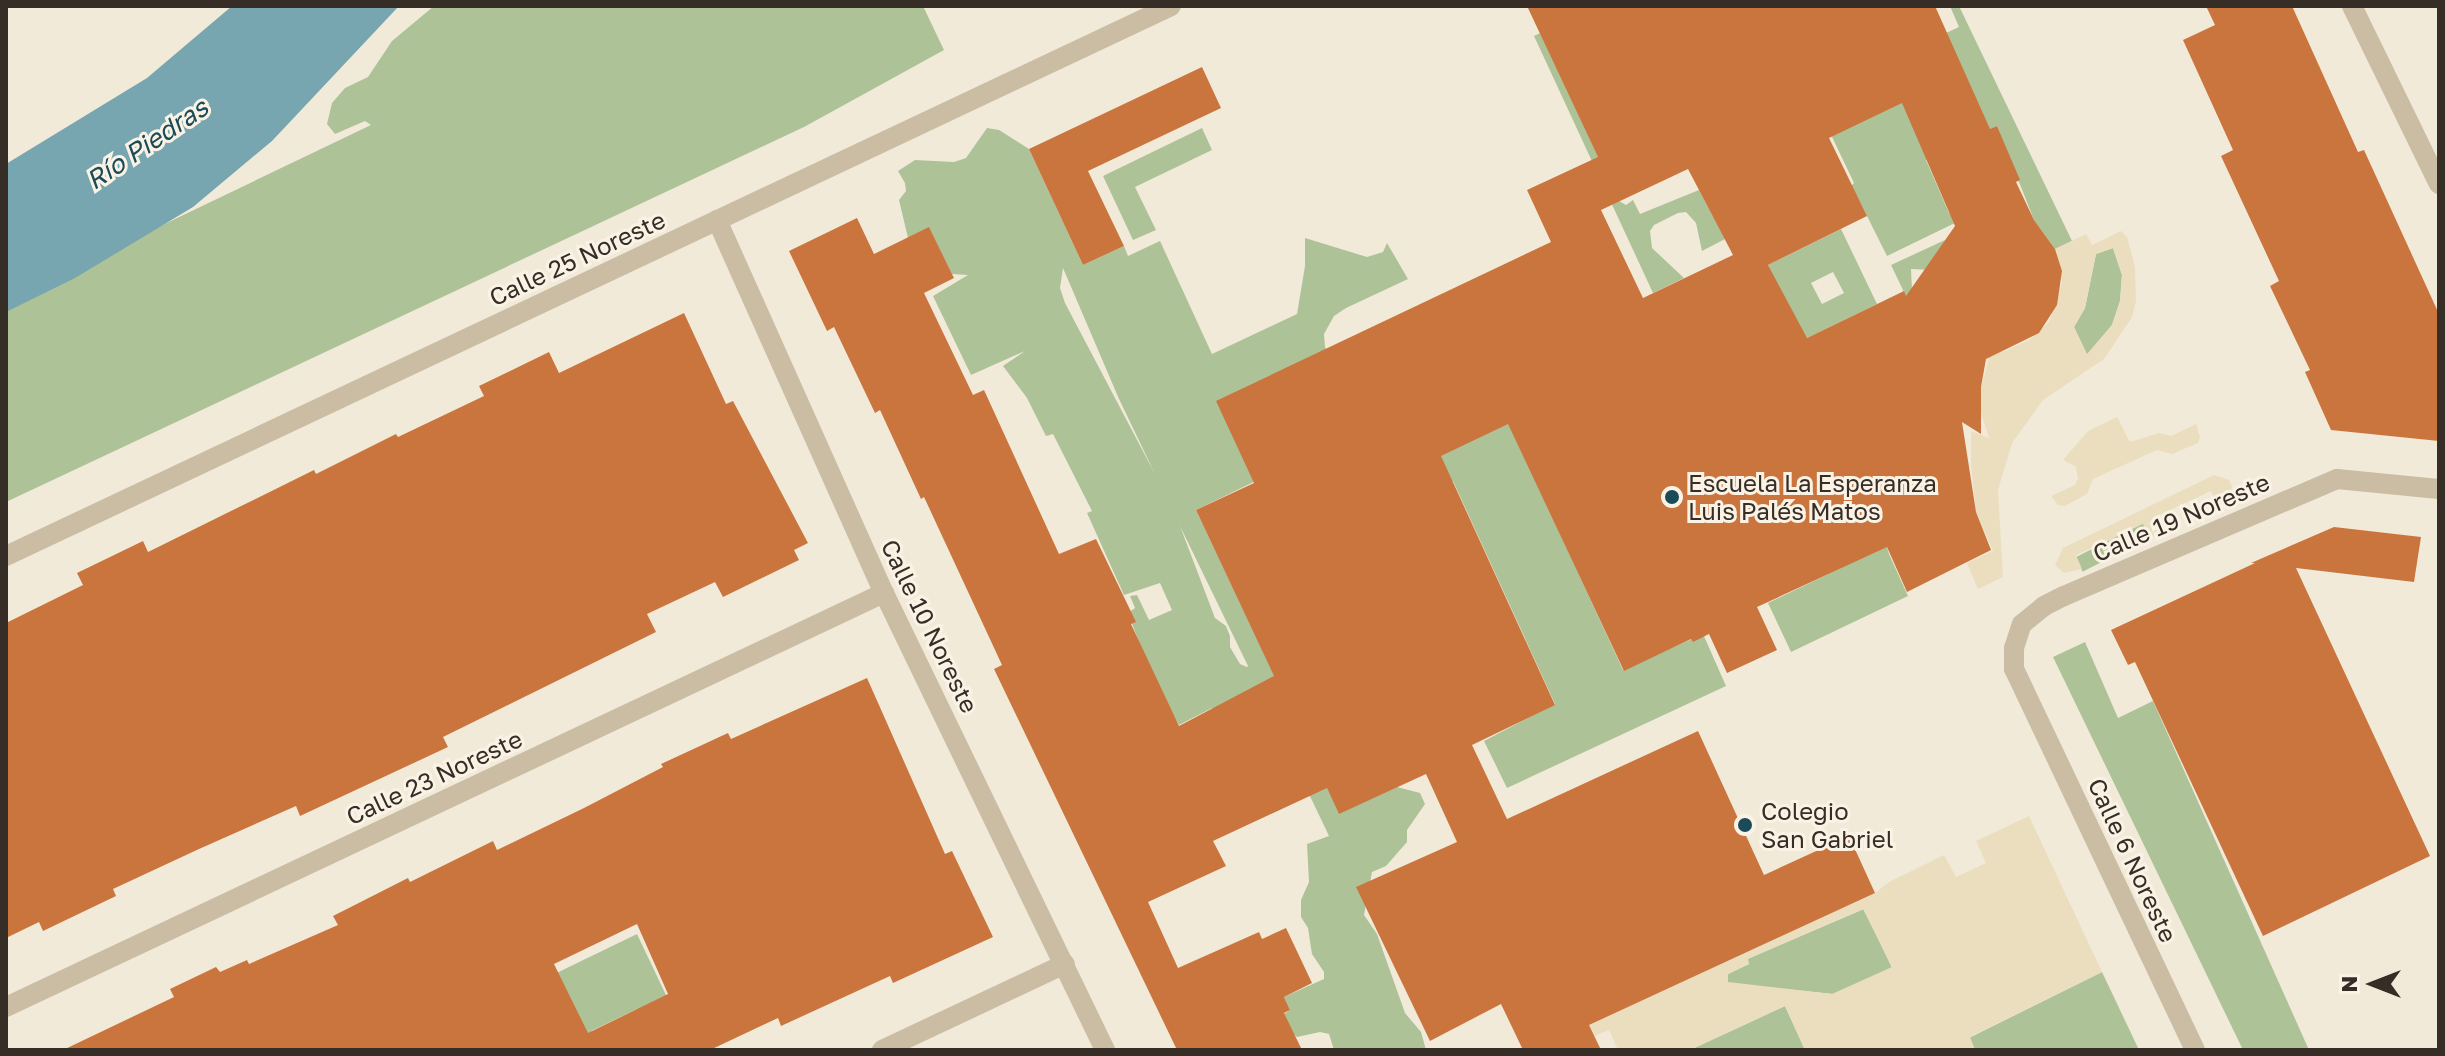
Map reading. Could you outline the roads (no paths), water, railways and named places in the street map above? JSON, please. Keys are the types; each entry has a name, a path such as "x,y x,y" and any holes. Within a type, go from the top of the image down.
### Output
{"street":[{"name":"Calle 25 Noreste","path":"6,556 1171,6"},
{"path":"2352,6 2439,184"},
{"name":"Calle 10 Noreste","path":"717,220 884,593 1105,1050"},
{"name":"Calle 19 Noreste","path":"2025,692 2014,669 2014,648 2022,624 2044,606 2064,596 2337,479 2439,489"},
{"name":"Calle 23 Noreste","path":"6,1007 884,593"},
{"name":"Calle 6 Noreste","path":"2025,692 2195,1050"},
{"path":"882,1050 1065,964"}],"water":[{"name":"Río Piedras","path":"232,6 399,6 272,141 193,207 75,278 6,312 6,164 147,78"}],"place":[{"name":"Escuela La Esperanza Luis Palés Matos","path":"1672,497"},
{"name":"Colegio San Gabriel","path":"1745,825"}]}
